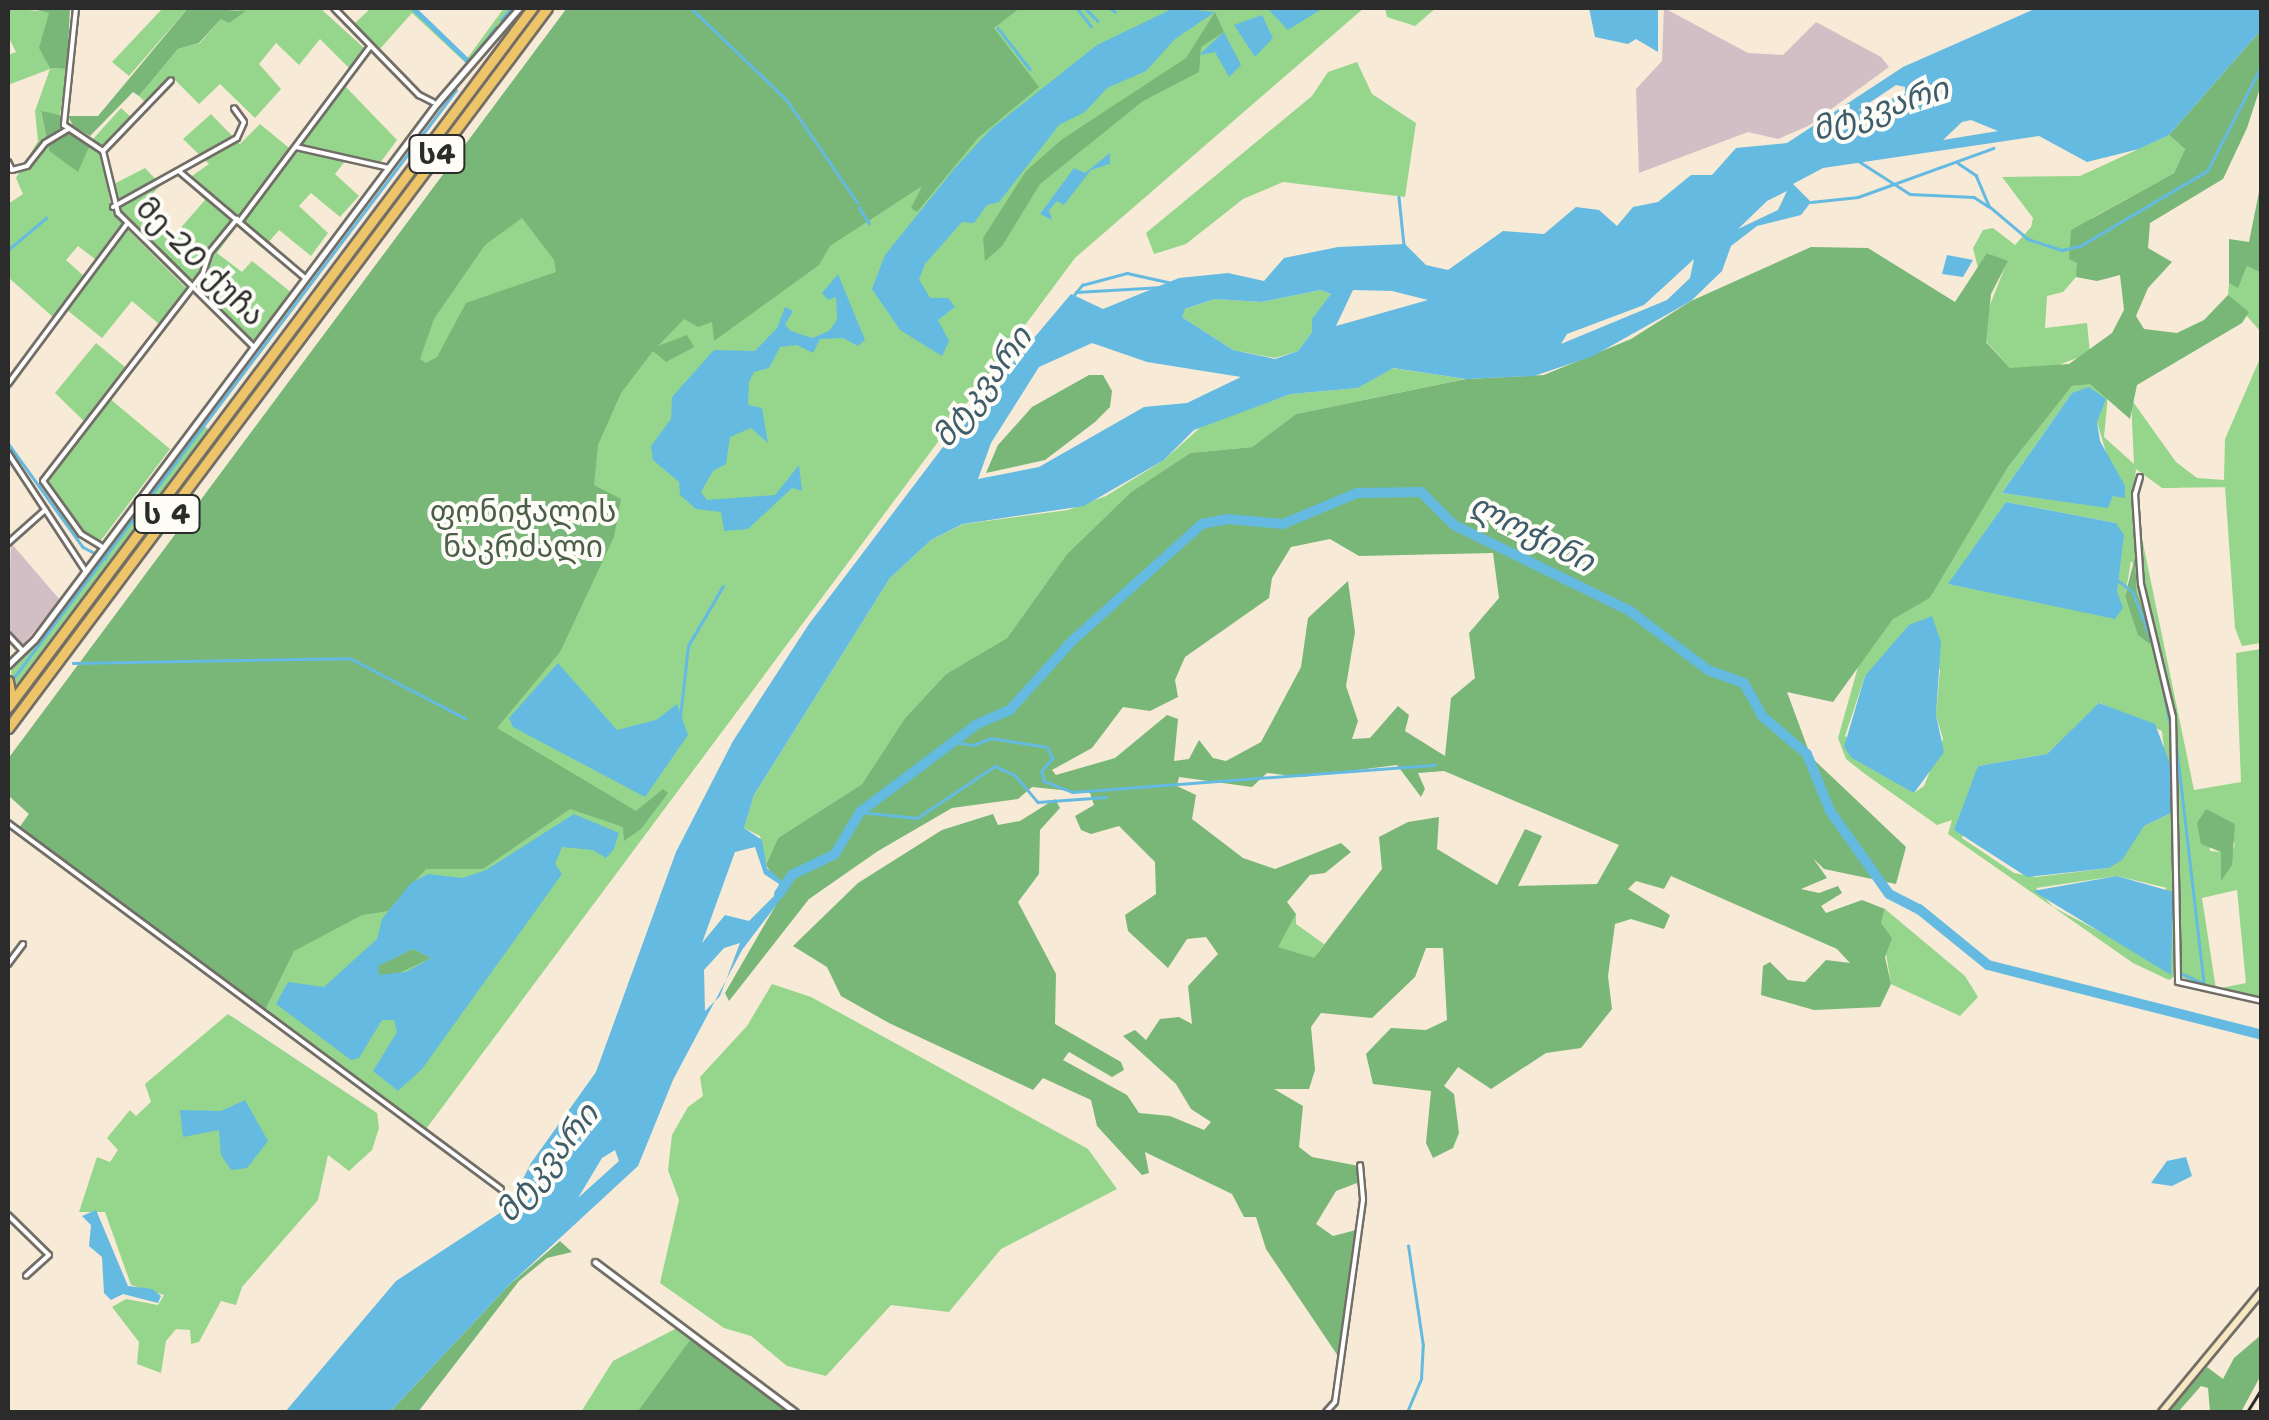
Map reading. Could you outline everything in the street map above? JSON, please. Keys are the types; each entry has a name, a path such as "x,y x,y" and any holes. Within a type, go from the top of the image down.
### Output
{"highway":[{"name":"ს4","path":"321,297 532,8"},
{"name":"ს4","path":"321,297 547,8"},
{"name":"ს 4","path":"10,704 321,297"},
{"name":"ს 4","path":"8,728 321,297"},
{"path":"10,704 10,683 28,680"}],"main road":[{"path":"2162,1412 2262,1291"}],"street":[{"path":"76,8 63,110 68,130 103,151 171,80"},
{"path":"334,8 370,48 433,102"},
{"path":"8,666 389,168 518,8"},
{"path":"100,548 82,534 44,481 370,48"},
{"path":"113,206 180,172 243,132 234,108"},
{"path":"8,162 12,170 26,166 44,143 68,130"},
{"path":"295,147 389,168"},
{"name":"მე-20 ქუჩა","path":"103,151 113,206 188,288 255,348"},
{"path":"180,172 305,278"},
{"path":"8,384 128,223"},
{"path":"8,453 85,570"},
{"path":"2140,477 2135,494 2141,584 2174,718 2178,982 2262,1001"},
{"path":"8,543 46,510"},
{"path":"8,635 22,651"},
{"path":"8,823 501,1189"},
{"path":"8,964 23,944"},
{"path":"1326,1412 1335,1402 1363,1199 1360,1165"},
{"path":"8,1214 50,1255 26,1276"},
{"path":"595,1262 795,1412"}],"shaded area":[{"path":"1664,8 1748,53 1783,55 1816,22 1881,57 1889,67 1808,126 1778,139 1748,132 1639,173 1636,89 1662,61"},
{"path":"11,543 60,600 22,646 8,631"}],"green space":[{"path":"8,8 49,12 50,68 67,69 60,115 41,112 49,151 78,171 91,143 101,152 111,206 126,226 99,262 78,246 66,260 86,278 54,318 8,277 8,204 23,194 16,178 38,141 35,111 50,69 8,85 8,55 16,52 8,36"},
{"path":"28,8 70,8 67,69 50,68 39,48 49,13"},
{"path":"163,8 188,8 129,76 112,62"},
{"path":"188,8 246,11 229,23 221,19 199,43 178,49 139,96 133,92 90,136 73,126 68,116 98,116"},
{"path":"244,8 320,8 364,48 349,68 320,39 299,65 276,43 259,64 281,89 255,118 220,84 199,104 175,80 148,105 139,96 178,49 200,43 221,19"},
{"path":"331,8 353,25 371,8 415,8 466,60 504,8 515,8 469,66 412,13 378,51"},
{"name":"ფონიჭალის ნაკრძალი","path":"567,8 1364,8 1075,258 426,1129 19,828 29,814 8,795 8,759"},
{"name":"ფონიჭალის ნაკრძალი","path":"567,8 1020,8 994,28 1039,87 978,138 917,212 911,208 922,186 830,246 819,265 714,341 712,322 698,327 684,319 658,346 687,335 694,347 666,362 653,351 621,393 598,445 594,485 621,499 614,537 560,652 497,728 636,811 663,789 668,793 641,829 624,841 623,827 570,809 483,869 426,869 388,911 362,915 294,951 264,1012 19,828 29,814 8,795 8,759","holes":["522,218 554,260 556,272 466,303 437,357 426,363 420,359 434,319 485,245"]},
{"path":"1385,8 1436,8 1415,26 1387,17"},
{"path":"1215,12 1224,32 1201,47 1199,72 1143,101 1040,184 1002,246 985,261 983,238 1026,171 1061,140 1186,58"},
{"path":"2261,30 2261,85 2247,128 2223,179 2150,223 2148,248 2172,262 2148,288 2136,316 2144,329 2177,333 2204,320 2228,295 2249,312 2242,323 2137,385 2130,419 2090,384 2072,386 2008,467 1930,598 1893,619 1833,702 1787,692 1811,757 1906,847 1896,884 1824,869 1813,858 1827,878 1801,889 1819,893 1838,886 1842,893 1821,906 1826,913 1862,900 1885,909 1881,923 1892,938 1885,957 1891,984 1880,1007 1814,1010 1761,995 1763,966 1770,962 1788,980 1805,982 1826,960 1850,963 1837,949 1671,876 1664,889 1636,881 1628,889 1670,915 1664,929 1631,919 1615,924 1608,976 1612,1009 1581,1048 1546,1053 1491,1089 1458,1067 1444,1086 1454,1094 1459,1133 1453,1148 1433,1158 1426,1143 1431,1091 1373,1084 1366,1054 1391,1028 1426,1030 1447,1020 1443,948 1426,948 1415,977 1372,1018 1321,1013 1311,1027 1315,1070 1309,1089 1274,1089 1303,1106 1299,1147 1312,1157 1359,1166 1357,1183 1336,1191 1316,1224 1333,1236 1356,1230 1338,1356 1266,1249 1256,1217 1244,1217 1232,1194 1145,1152 1149,1173 1142,1175 1097,1126 1091,1100 1043,1078 1033,1090 889,1023 841,996 827,967 793,946 858,883 942,830 993,814 998,825 1020,821 1055,799 1060,808 1040,830 1039,874 1018,902 1056,974 1055,1024 1121,1062 1124,1070 1112,1077 1069,1052 1063,1060 1127,1095 1139,1113 1170,1116 1204,1130 1211,1122 1191,1109 1176,1084 1123,1036 1135,1030 1146,1040 1160,1019 1179,1017 1192,1024 1188,986 1218,954 1206,937 1187,939 1168,968 1128,931 1125,915 1156,894 1155,862 1119,826 1091,834 1081,830 1075,816 1094,805 1090,793 1032,787 1018,799 952,808 878,851 809,899 729,1001 725,993 784,891 766,865 778,838 862,784 905,718 946,674 1007,638 1067,554 1131,492 1190,453 1252,447 1296,414 1466,379 1544,375 1631,339 1691,301 1811,247 1868,248 1955,302 1987,253 2008,261 1991,294 1986,342 2010,368 2069,364 2112,333 2124,310 2120,275 2097,281 2076,277 2077,263 2069,259 2071,230 2174,173 2185,149 2169,135","holes":["1330,539 1359,556 1493,553 1499,598 1469,633 1475,678 1451,698 1445,756 1405,731 1409,715 1398,706 1370,738 1352,739 1358,721 1346,686 1355,632 1348,581 1308,618 1301,667 1261,742 1226,761 1213,758 1199,740 1189,759 1174,761 1178,719 1167,715 1115,758 1056,775 1052,770 1092,748 1123,707 1150,711 1178,697 1175,680 1185,657 1269,598 1272,578 1291,547","1397,765 1421,797 1425,789 1418,773 1444,771 1619,845 1597,884 1518,886 1542,836 1525,829 1497,885 1437,849 1439,817 1408,822 1379,837 1382,869 1314,958 1278,947 1296,914 1287,902 1310,875 1325,873 1351,852 1341,843 1275,869 1243,858 1192,819 1196,795 1177,786 1179,777 1252,787 1267,773 1302,777"]},
{"path":"1357,62 1372,94 1416,123 1405,197 1283,182 1243,199 1186,244 1154,254 1146,233 1312,96 1328,72"},
{"path":"343,84 397,140 377,167 346,160 335,174 359,196 340,217 311,193 299,206 328,233 311,256 279,230 263,249 237,226 217,253 242,272 252,261 292,293 258,340 250,340 134,229 116,205 112,185 145,168 161,185 140,206 171,239 205,200 185,181 209,164 183,139 211,114 240,144 260,124 294,152"},
{"path":"121,108 132,118 104,149 93,139"},
{"path":"41,111 60,115 63,126 91,143 78,172 49,151"},
{"path":"2169,135 2185,149 2174,173 2092,218 2076,277 2063,292 2047,296 2045,328 2087,323 2090,353 2046,370 2010,368 1986,341 1982,325 2007,262 1988,253 1978,268 1973,248 1983,230 1993,228 2015,245 2031,227 2033,218 2002,177 2080,176"},
{"path":"2261,182 2261,273 2247,266 2238,288 2229,283 2229,239 2249,242"},
{"path":"128,230 186,288 159,324 132,301 102,338 67,310"},
{"path":"2247,266 2261,273 2261,332 2228,295 2229,283 2238,287"},
{"path":"1321,290 1331,294 1312,332 1298,351 1275,358 1233,350 1182,317 1183,310 1215,299 1261,302"},
{"path":"96,343 125,367 86,423 55,393"},
{"path":"2261,356 2261,643 2242,646 2235,628 2225,487 2162,488 2136,469 2133,495 2194,790 2241,782 2236,653 2261,649 2261,997 2209,990 2177,975 2169,980 2133,963 1948,834 1952,820 1937,825 1865,774 1846,759 1838,738 1858,667 1893,618 1930,598 2008,467 2072,386 2089,383 2108,395 2104,437 2134,464 2131,399 2176,462 2197,478 2224,480 2225,439","holes":["2072,393 2105,399 2097,422 2109,462 2113,496 2108,507 2002,493","2006,502 2116,523 2115,618 1949,584","2131,561 2139,570 2137,593 2152,634 2132,615 2125,596","1940,669 1936,715 1943,739 1924,786 1914,793 1845,736 1865,676","2100,703 2162,731 2171,813 2144,826 2109,868 2036,877 2014,873 1962,838 1978,766 2047,754","2206,809 2235,844 2222,880 2226,863 2221,852 2210,851","2117,876 2167,888 2110,937 2053,907 2036,888","2237,890 2246,983 2216,989 2202,898"]},
{"path":"1392,368 1466,379 1296,414 1252,447 1190,453 1131,492 1067,554 1007,638 946,674 905,718 862,784 778,838 766,865 760,836 744,828 754,795 890,578 931,540 964,524 1068,510 1106,496 1164,460 1203,425 1291,394 1358,388"},
{"path":"1089,375 1103,375 1112,391 1110,407 1095,422 1045,460 986,473 998,445 1032,407"},
{"path":"109,398 170,449 99,543 85,535 47,478"},
{"path":"200,423 211,431 8,703 12,666 37,643"},
{"path":"2135,557 2137,593 2152,634 2150,644 2138,635 2125,596"},
{"path":"2206,809 2235,824 2232,865 2221,881 2221,852 2201,844 2197,823"},
{"path":"1885,909 1965,976 1978,997 1960,1016 1891,984 1881,923"},
{"path":"1296,914 1296,924 1324,944 1314,959 1277,947"},
{"path":"413,949 431,958 395,975 379,975 377,966"},
{"path":"772,984 811,997 1088,1149 1117,1189 1001,1249 949,1312 891,1305 826,1376 787,1366 751,1336 724,1328 660,1283 679,1200 668,1170 672,1135 688,1107 703,1096 700,1077 747,1026"},
{"path":"228,1014 377,1113 379,1128 372,1150 349,1171 328,1155 318,1200 242,1287 236,1305 221,1301 199,1342 191,1344 190,1330 176,1329 166,1341 161,1373 137,1364 139,1342 112,1307 126,1299 158,1305 164,1295 131,1285 105,1212 79,1212 97,1157 110,1162 118,1150 107,1138 130,1110 136,1116 151,1102 145,1084"},
{"path":"560,1241 572,1252 547,1258 519,1281 418,1412 390,1412 508,1286"},
{"path":"679,1327 692,1337 637,1412 581,1412 613,1361"},
{"path":"2261,1335 2261,1375 2241,1412 2210,1412 2208,1388 2201,1386 2178,1412 2168,1412 2207,1367 2223,1379 2234,1358"},
{"path":"692,1337 791,1412 637,1412"}],"water":[{"path":"1174,8 1215,12 1175,39 1146,71 1107,88 1085,112 1059,125 999,202 987,205 974,223 962,222 925,264 919,279 930,298 948,298 955,307 938,320 949,341 942,356 900,330 872,289 885,255 955,168 991,129 1097,45"},
{"path":"1267,8 1323,8 1288,30"},
{"path":"1589,8 1658,10 1658,52 1636,39 1628,44 1595,37"},
{"name":"მტკვარი","path":"2037,8 2261,8 2261,30 2169,135 2139,149 2087,162 2039,136 1823,168 1793,184 1811,202 1801,215 1757,226 1731,246 1722,271 1691,301 1593,356 1534,376 1466,379 1393,368 1358,388 1291,394 1194,430 1164,460 1084,506 963,524 931,540 890,578 754,795 744,828 762,840 767,868 782,881 780,900 742,950 726,980 740,943 724,948 704,970 705,1011 715,1001 673,1080 638,1166 508,1286 390,1412 285,1412 396,1281 509,1207 531,1163 596,1072 676,852 733,741 809,624 952,435 1071,294 1103,309 1179,278 1228,273 1264,281 1284,258 1338,247 1405,244 1426,265 1448,270 1503,231 1544,234 1576,207 1599,210 1617,226 1633,207 1658,202 1691,175 1712,175 1736,148 1787,143 1903,67","holes":["1896,85 1905,87 1905,94 1857,111","1971,120 1998,131 1943,140 1962,122","1787,191 1778,210 1738,229 1767,201","1694,259 1690,278 1667,300 1561,344 1567,334 1644,305","1321,290 1331,294 1312,319 1312,332 1298,351 1275,359 1233,350 1182,317 1185,309 1215,299 1261,302","1353,290 1392,291 1428,300 1336,326","1092,343 1147,362 1241,377 1187,403 1144,407 1039,467 978,479 991,443 1039,367","755,847 764,874 779,884 777,893 749,921 725,915 702,943 735,852","615,1150 619,1161 578,1198 602,1158","561,1158 563,1168 539,1186 538,1175"]},
{"path":"1262,15 1273,38 1255,57 1234,25"},
{"path":"1224,32 1241,65 1229,77 1215,52 1199,55"},
{"path":"1110,153 1110,164 1091,170 1064,205 1057,201 1049,210 1052,220 1040,214 1074,168 1085,173"},
{"path":"1947,255 1973,260 1963,277 1942,274"},
{"path":"838,274 865,340 858,346 843,338 820,339 813,353 797,345 780,347 769,368 754,372 749,382 748,405 762,408 768,443 751,428 730,437 726,464 713,471 701,492 707,500 775,495 799,465 802,491 792,488 748,529 724,531 721,512 696,509 680,495 679,482 653,460 651,446 671,419 672,397 714,350 755,351 777,328 785,307 793,311 785,325 791,331 812,338 829,331 837,320 836,297 828,300 822,293"},
{"path":"2089,387 2106,399 2097,422 2100,441 2125,486 2125,498 2113,496 2108,508 2002,493 2072,393"},
{"path":"2006,502 2116,523 2124,535 2117,592 2123,608 2115,619 1948,584"},
{"path":"1932,616 1941,642 1936,715 1944,752 1914,793 1852,758 1844,747 1865,676 1909,625"},
{"path":"558,663 617,730 656,720 677,704 688,735 645,797 513,727 509,718"},
{"path":"2099,703 2155,724 2172,769 2171,813 2144,826 2122,860 2109,868 2027,877 1954,830 1978,766 2047,754"},
{"path":"574,814 619,833 606,858 593,850 562,847 555,864 562,874 422,1069 398,1091 373,1071 397,1032 394,1020 382,1020 359,1058 351,1060 276,1004 288,982 324,987 377,939 382,919 411,883 428,874 463,878 486,870","holes":["413,949 431,958 406,972 379,975 378,966"]},
{"path":"2117,876 2173,892 2171,975 2033,891"},
{"path":"245,1100 268,1141 247,1168 231,1170 221,1155 219,1130 183,1137 180,1110 221,1111"},
{"path":"2186,1157 2192,1176 2172,1186 2151,1183 2167,1161"},
{"path":"96,1210 128,1286 152,1289 161,1296 158,1303 123,1294 111,1300 104,1293 102,1257 89,1246 91,1225 82,1216"}],"waterway":[{"path":"413,8 469,62"},
{"path":"501,20 511,8"},
{"path":"691,8 787,100 857,202"},
{"path":"1077,8 1091,26"},
{"path":"1085,8 1098,21"},
{"path":"1110,8 1115,12"},
{"path":"469,62 496,27"},
{"path":"998,28 1030,69"},
{"path":"1958,163 1976,175 1989,206 2028,239 2062,250 2080,246 2207,171 2262,65"},
{"path":"12,680 456,90"},
{"path":"1811,202 1858,197 1993,148"},
{"path":"1857,160 1910,194 1974,197 1988,206"},
{"path":"1399,197 1404,245"},
{"path":"859,207 869,223"},
{"path":"8,250 46,218"},
{"path":"1074,295 1082,285 1127,273 1172,283"},
{"path":"1076,292 1162,287"},
{"path":"8,443 83,547 105,558"},
{"name":"ლოჭინი","path":"779,894 792,875 835,854 860,812 977,724 1010,710 1072,641 1202,524 1227,519 1283,524 1357,493 1421,492 1454,525 1630,611 1708,670 1744,683 1763,717 1807,754 1830,811 1889,894 1919,909 1988,965 2262,1035"},
{"path":"2119,581 2133,592 2154,647"},
{"path":"680,717 688,646 723,586"},
{"path":"73,663 350,658 465,718"},
{"path":"2160,669 2170,724"},
{"path":"2175,732 2204,984 2182,974"},
{"path":"954,742 973,745 991,738 1047,747 1053,758 1042,771 1044,781 1072,792 1435,765"},
{"path":"860,812 917,818 995,766 1016,776 1038,802 1106,797"},
{"path":"1407,1412 1421,1379 1423,1346 1408,1246"}],"railway":[{"path":"2247,1412 2262,1388"}]}
